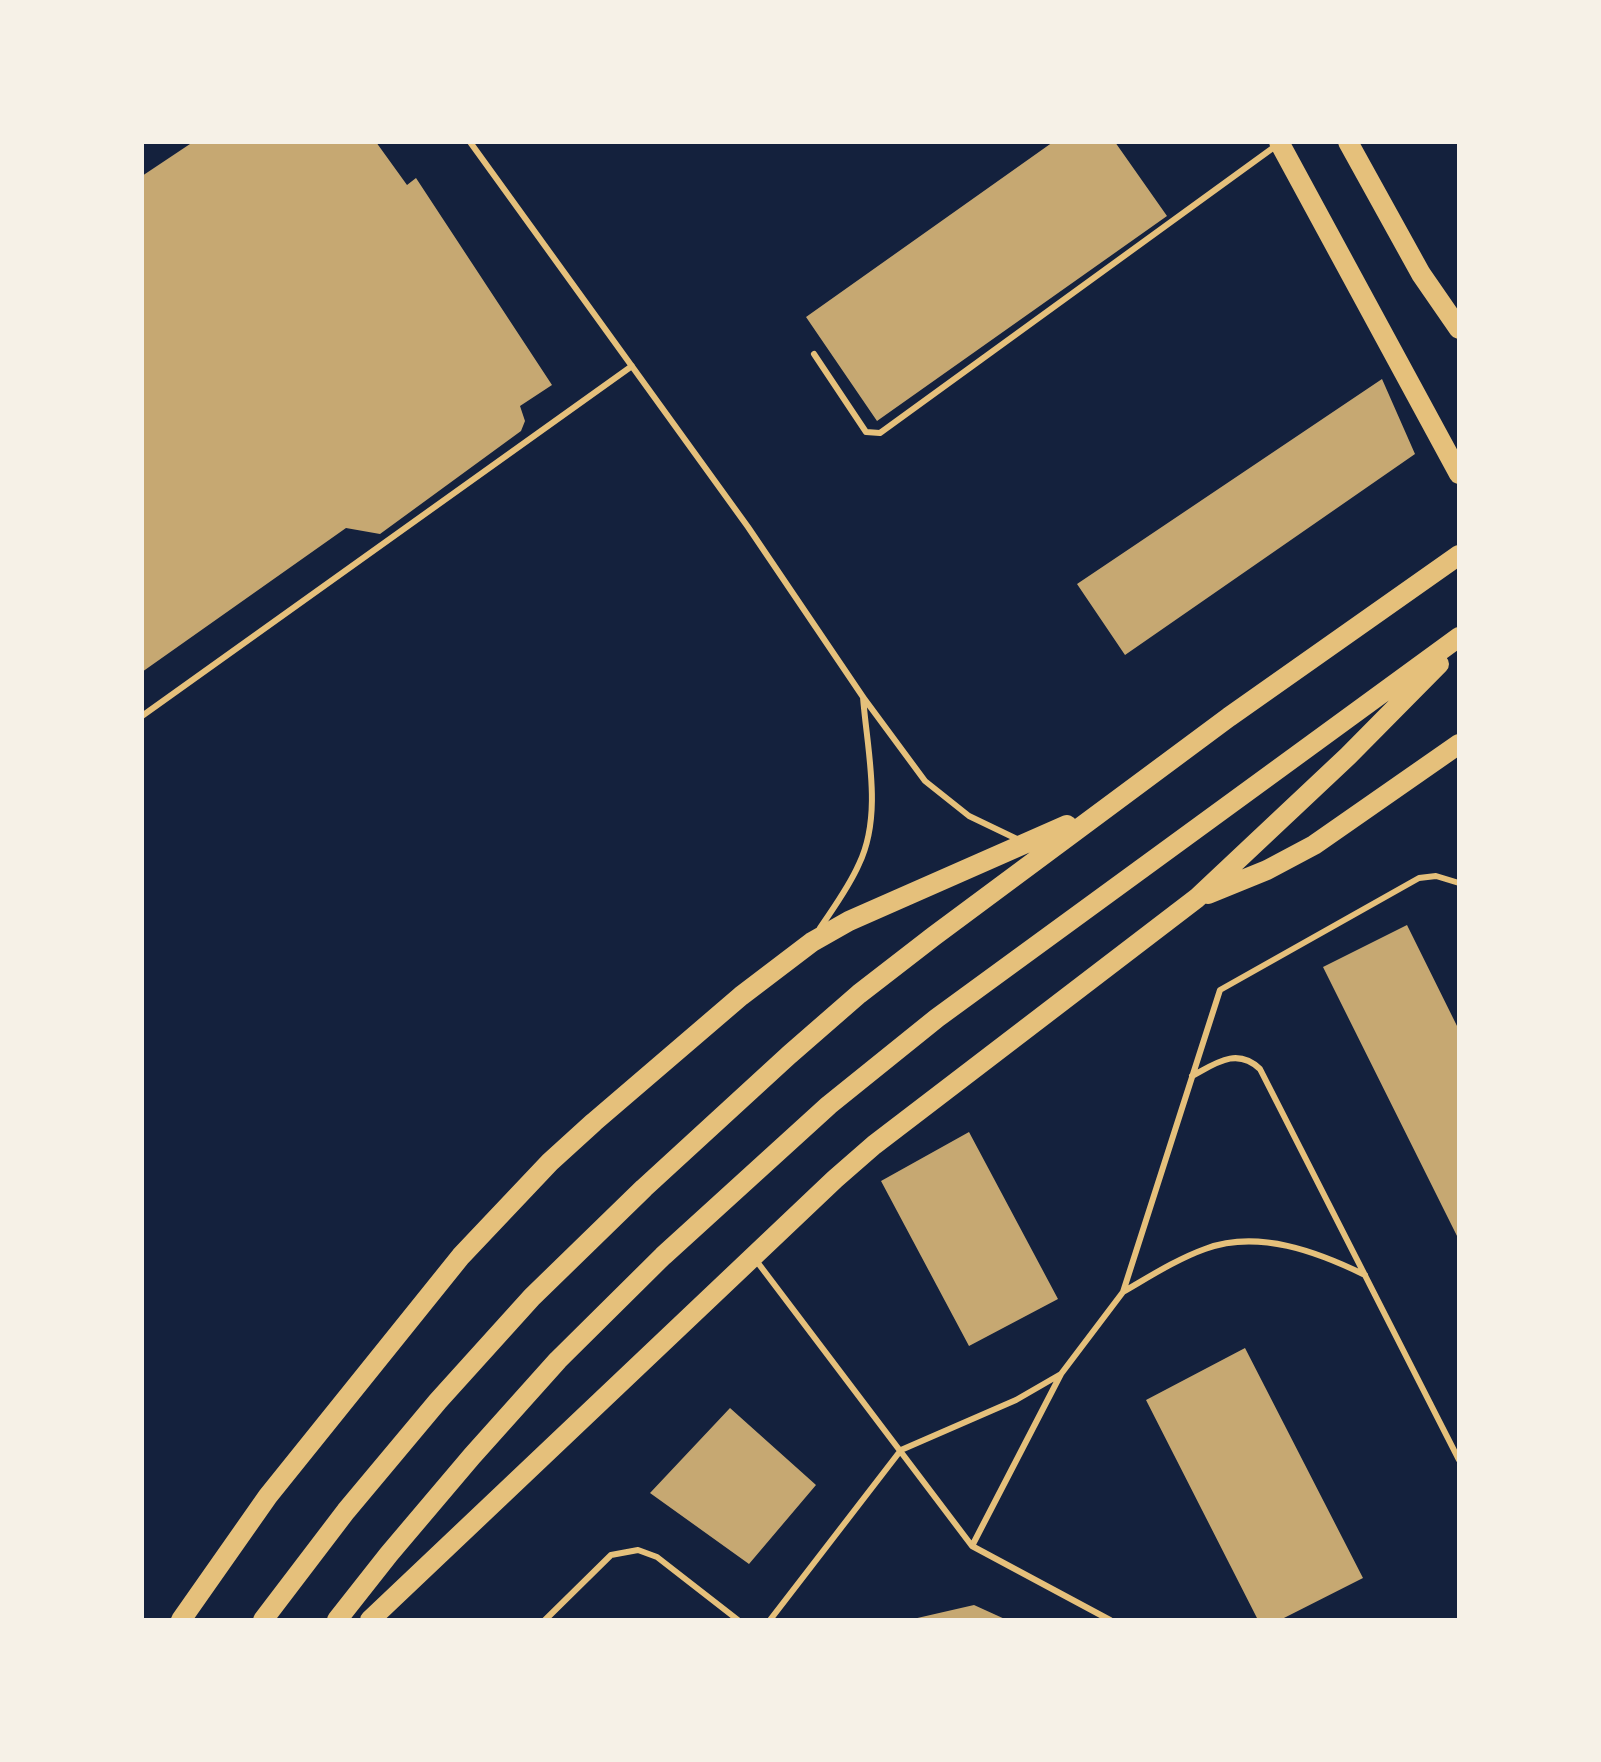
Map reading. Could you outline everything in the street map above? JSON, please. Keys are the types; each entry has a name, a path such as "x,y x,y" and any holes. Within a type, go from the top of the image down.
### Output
{"main road":[{"path":"1280,142 1459,474"},
{"path":"1348,142 1413,261 1459,329"},
{"path":"263,1620 346,1511 438,1401 532,1297 644,1188 859,994 1106,807 1459,555"},
{"path":"337,1620 444,1488 558,1360 663,1256 829,1105 950,1009 1459,637"},
{"path":"370,1620 752,1255 874,1145 1197,898 1348,756 1459,643"},
{"path":"1197,898 1267,870 1314,845 1459,744"},
{"path":"181,1620 268,1496 461,1256 511,1202 605,1112 741,996 812,942 849,921 1106,807"}],"lane":[{"path":"470,142 748,527 863,697 925,781 969,816 1028,844"},
{"path":"814,354 866,432 880,433 1280,142"},
{"path":"142,716 632,366"},
{"path":"812,942 859,865 869,829 872,808 863,697"},
{"path":"972,1546 1061,1374 1123,1292 1220,990 1419,878 1436,876 1459,883"},
{"path":"1192,1076 1226,1058 1239,1057 1251,1061 1260,1069 1459,1460"},
{"path":"1123,1292 1204,1249 1243,1243 1302,1249 1365,1275"},
{"path":"752,1255 972,1546 1110,1620"},
{"path":"770,1620 901,1450 1016,1400 1061,1374"},
{"path":"545,1620 611,1555 638,1550 657,1557 738,1620"}],"building":[{"path":"193,142 376,142 407,185 416,178 552,385 520,406 525,421 521,431 380,534 346,528 142,672 142,176"},
{"path":"1053,142 1115,142 1167,216 877,421 806,317"},
{"path":"1382,379 1415,454 1125,655 1077,584"},
{"path":"1407,925 1459,1030 1459,1240 1323,967"},
{"path":"969,1132 1058,1299 969,1346 881,1181"},
{"path":"1245,1348 1363,1578 1280,1620 1258,1620 1146,1400"},
{"path":"730,1408 816,1485 749,1564 650,1493"},
{"path":"974,1605 1007,1620 913,1620 913,1619"}]}
